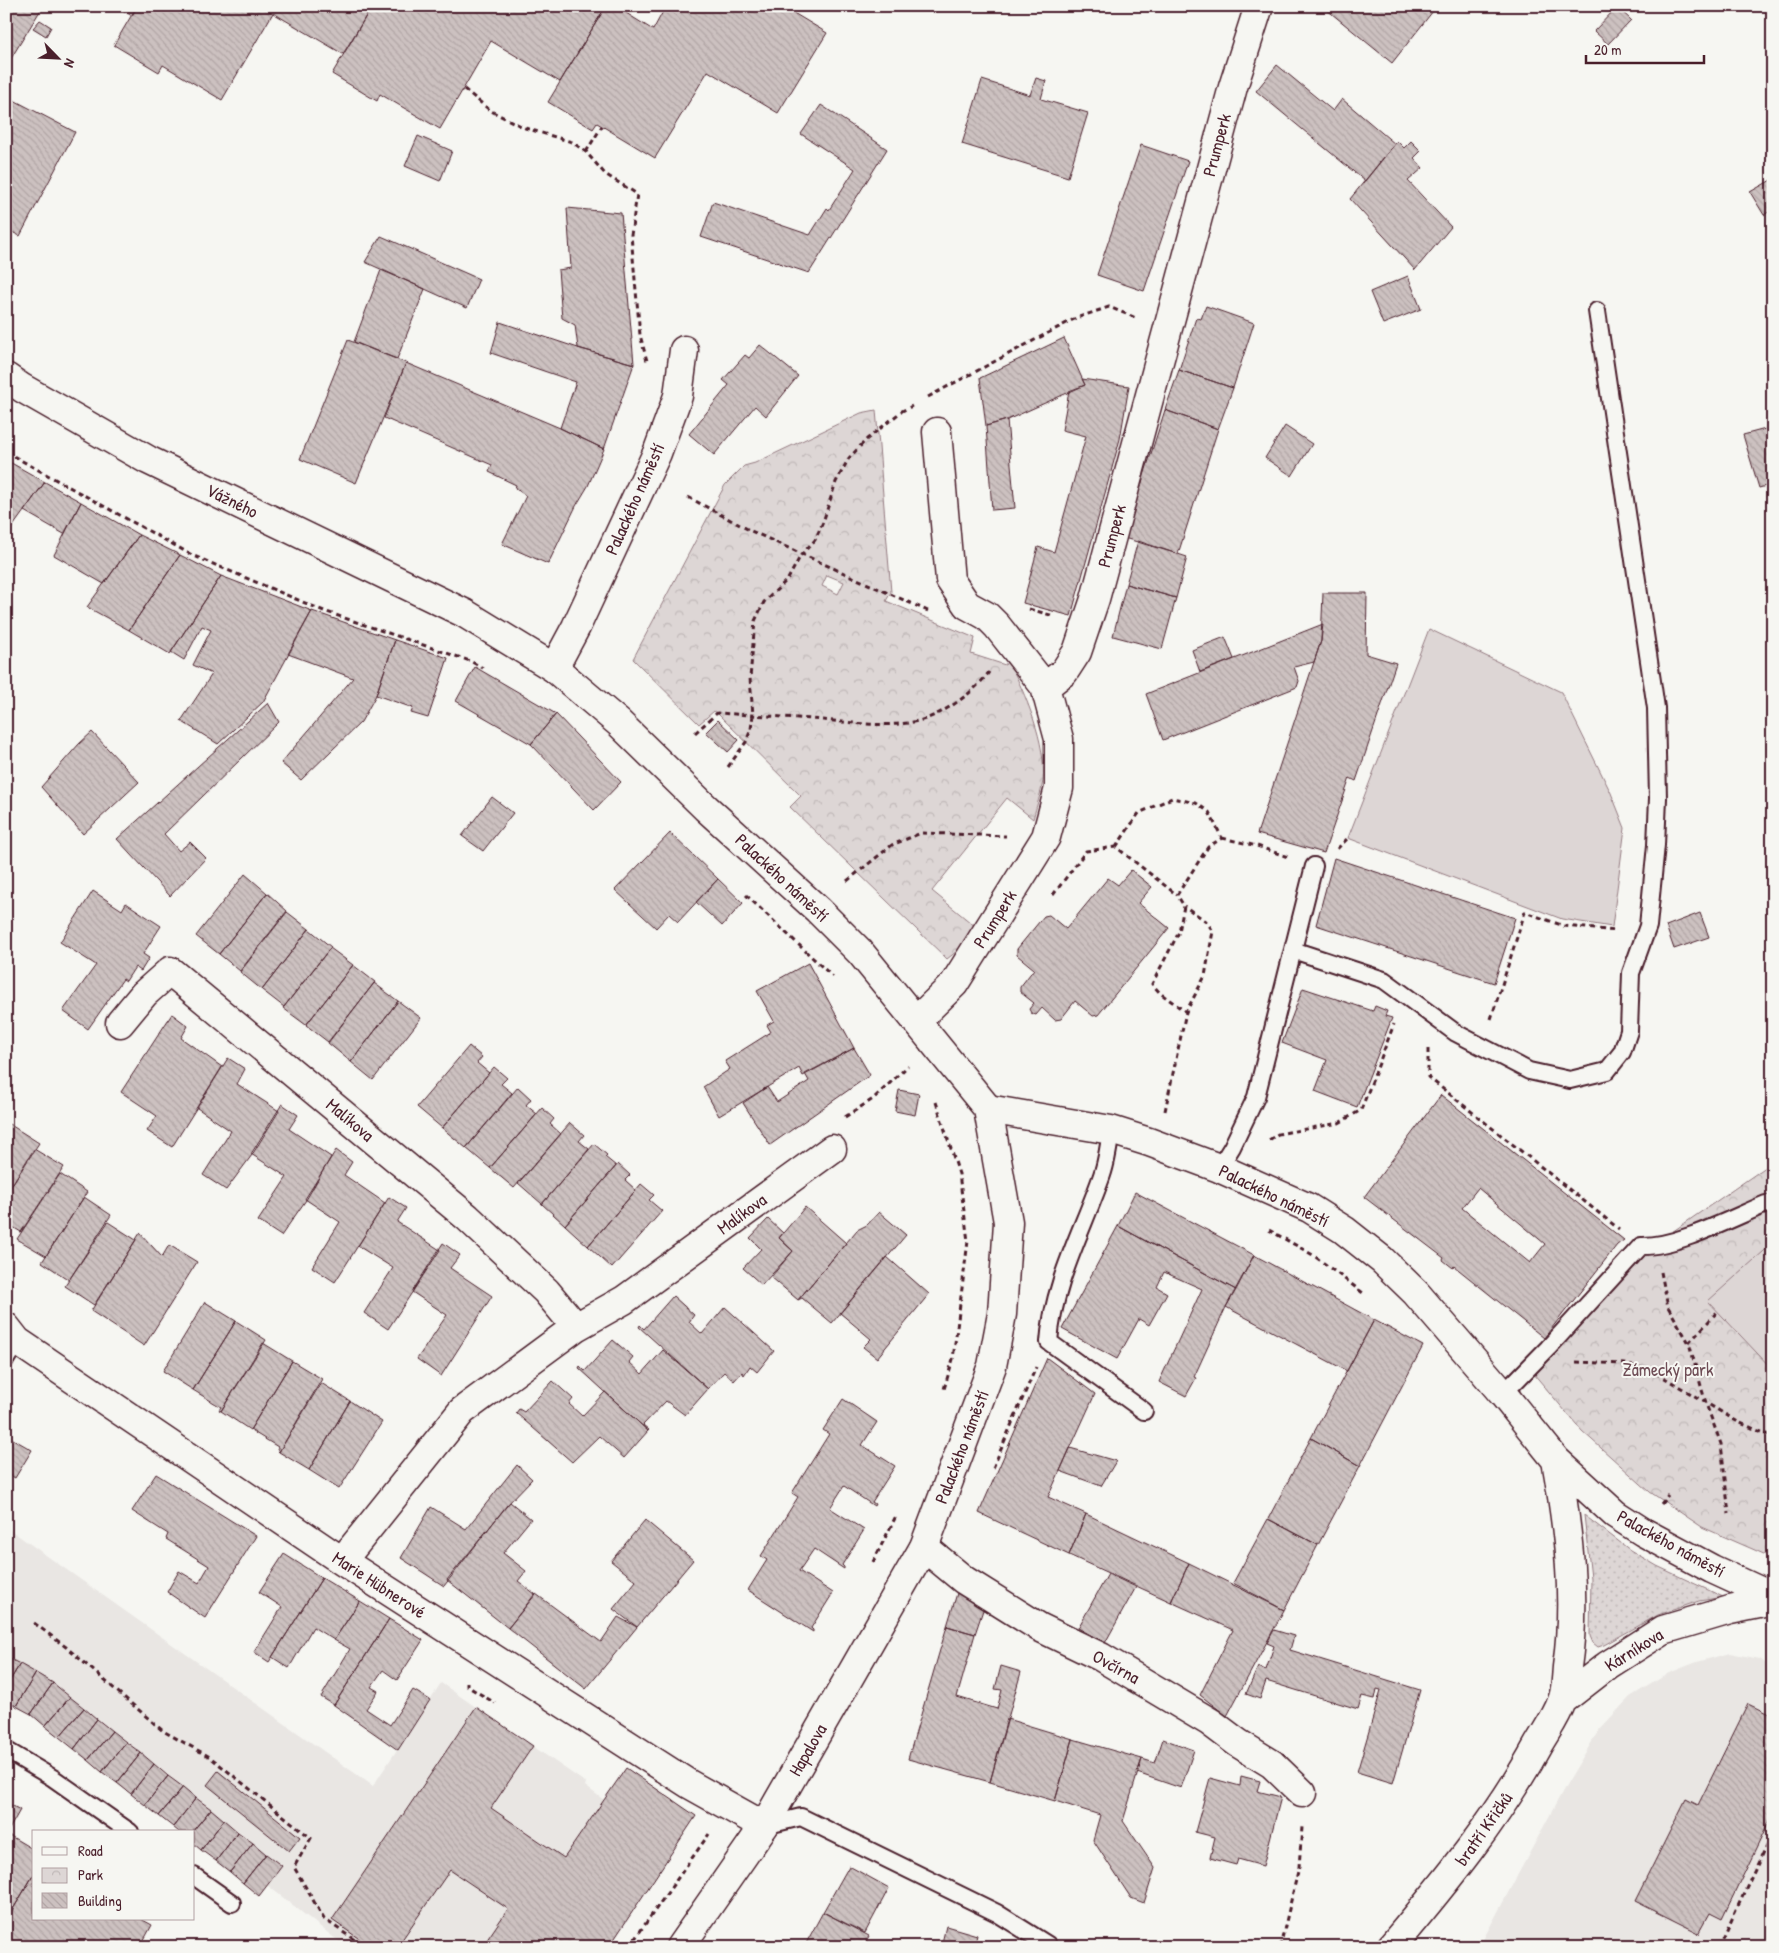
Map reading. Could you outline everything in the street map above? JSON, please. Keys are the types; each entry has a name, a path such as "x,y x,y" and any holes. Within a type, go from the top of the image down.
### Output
{"street":[{"name":"Prumperk","path":"916,1021 954,984 1046,838 1059,788 1059,739 1045,687 1064,672 1078,652 1087,625 1233,87 1259,6"},
{"name":"Palackého náměstí","path":"554,668 576,627 657,454 678,396 684,350"},
{"name":"Vážného","path":"6,377 148,460 464,613"},
{"path":"937,432 950,580 967,605 987,616 1045,687"},
{"name":"Palackého náměstí","path":"464,613 554,668 619,723 706,808 818,910 860,952 988,1109 1008,1222 1002,1314 992,1366 924,1547"},
{"name":"Malíkova","path":"120,1024 144,994 170,971 466,1217 546,1291 576,1327"},
{"name":"Palackého náměstí","path":"988,1109 1112,1130 1219,1168 1309,1208 1344,1230 1374,1254 1416,1293 1504,1394 1556,1460 1615,1514 1642,1532 1712,1569 1773,1597"},
{"name":"Malíkova","path":"342,1561 462,1410 576,1327 624,1300 832,1149"},
{"name":"Marie Hübnerové","path":"10,1343 342,1561 689,1784 764,1826"},
{"name":"Palackého náměstí","path":"1556,1460 1565,1510 1572,1604 1570,1649 1562,1700"},
{"name":"Ovčírna","path":"924,1547 964,1580 1039,1627 1101,1658 1210,1722 1238,1743 1272,1764 1302,1792"},
{"name":"Hapalova","path":"680,1947 764,1826 924,1547"},
{"name":"Kárníkova","path":"1562,1700 1608,1665 1663,1630 1730,1610 1773,1601"},
{"name":"bratří Křičků","path":"1391,1947 1448,1878 1490,1822 1521,1776 1562,1700"}],"lane":[{"path":"1293,950 1384,980 1456,1033 1529,1071 1570,1080 1607,1071 1622,1052 1629,1032 1631,973 1648,926 1656,845 1658,798 1656,708 1597,311"},
{"path":"1219,1168 1256,1097 1314,866"},
{"path":"1112,1130 1103,1173 1058,1289 1050,1318 1049,1342 1144,1411"},
{"path":"1504,1394 1648,1246 1696,1233 1766,1204 1773,1204"},
{"path":"6,1750 53,1778 127,1830"},
{"path":"764,1826 801,1817 997,1913 1048,1945 1047,1947"},
{"path":"195,1877 232,1903"}],"path":[{"path":"464,89 492,111 525,128 572,142 586,152 605,174 637,194 630,235 640,336 647,364"},
{"path":"586,152 602,126"},
{"path":"728,767 746,742 751,729 753,715 750,678 755,621 764,602 788,579 801,554 815,540 836,482 849,458 867,439 902,411 1076,318 1092,312 1109,307 1166,332"},
{"path":"6,452 192,555 324,611 470,661 486,670"},
{"path":"688,497 801,554 932,613"},
{"path":"695,733 717,712 861,724 908,723 926,719 949,708 984,680 996,662 1013,604 1087,625"},
{"path":"847,881 892,845 921,833 1046,838 1086,852 1116,847 1139,813 1172,798 1196,803 1209,812 1222,838"},
{"path":"1177,895 1208,847 1222,838 1257,846"},
{"path":"1116,847 1177,895 1184,906 1206,921 1213,931 1205,976 1186,1012 1163,1119"},
{"path":"1050,899 1086,852"},
{"path":"741,890 835,979"},
{"path":"1184,906 1179,932 1152,984 1160,993 1186,1012"},
{"path":"1482,1047 1524,912 1564,926 1645,934"},
{"path":"1278,1134 1338,1123 1361,1110 1405,995"},
{"path":"1428,1012 1428,1077 1648,1246 1668,1307 1689,1343 1706,1404 1721,1444 1729,1514"},
{"path":"832,1149 820,1134 873,1099 914,1060"},
{"path":"932,1094 960,1174 968,1241 953,1359 942,1395"},
{"path":"1268,1229 1313,1255 1365,1294"},
{"path":"1689,1343 1718,1311"},
{"path":"1034,1371 1049,1342"},
{"path":"1569,1361 1624,1364 1653,1372 1738,1422 1773,1435"},
{"path":"1659,1506 1668,1495"},
{"path":"871,1566 898,1512"},
{"path":"34,1623 66,1647 163,1731 210,1757 311,1838 294,1867 324,1919 365,1947"},
{"path":"1280,1947 1299,1867 1303,1817 1302,1792"},
{"path":"629,1947 712,1830 725,1832 738,1811"},
{"path":"1719,1947 1773,1831"}],"shaded area":[{"path":"6,1527 373,1786 441,1683 586,1783 585,1786 604,1800 626,1768 696,1816 609,1947 346,1947 267,1885 282,1866 53,1683 6,1657"},
{"path":"1730,1653 1760,1659 1773,1669 1773,1947 1479,1947 1566,1785 1599,1730 1630,1697 1669,1673 1697,1662"}],"green space":[{"path":"876,410 891,592 886,601 975,638 971,654 1005,665 1008,660 1028,703 1042,751 1043,781 1033,819 1007,798 932,891 976,927 961,948 947,959 790,807 801,796 717,713 714,711 699,724 633,659 725,485 744,466 755,463 861,413","holes":["827,575 844,582 838,594 822,586"]},
{"path":"1429,629 1561,692 1611,793 1625,828 1612,927 1562,919 1348,838"},
{"name":"Zámecký park","path":"1773,1162 1773,1558 1702,1527 1650,1492 1582,1431 1528,1367 1641,1250 1655,1247 1672,1232"},
{"path":"1773,1243 1773,1370 1708,1301"},
{"path":"1584,1515 1630,1550 1657,1566 1723,1597 1699,1601 1658,1615 1598,1647 1593,1643 1590,1636 1591,1578"}],"building":[{"path":"6,6 43,6 10,60 6,58"},
{"path":"116,6 137,6 132,16"},
{"path":"137,6 372,6 343,54 273,13 222,100 163,65 159,72 114,45"},
{"path":"372,6 433,6 439,10 441,6 606,6 560,82 491,41 440,129 380,94 377,101 332,74"},
{"path":"606,6 615,6 653,30 666,6 782,6 827,33 778,113 708,71 655,158 597,123 593,129 548,102"},
{"path":"1328,6 1437,6 1392,63 1326,9"},
{"path":"1617,7 1631,20 1608,44 1594,31"},
{"path":"40,20 51,27 46,36 33,28"},
{"path":"1277,65 1333,111 1342,99 1395,144 1365,181 1256,91"},
{"path":"1036,78 1046,81 1041,99 1088,113 1068,177 962,144 982,80 1030,95"},
{"path":"8,97 75,132 20,236 6,229 6,101"},
{"path":"821,105 887,149 809,273 701,237 713,202 810,235 827,208 829,210 855,169 801,134"},
{"path":"418,136 452,151 440,181 405,166"},
{"path":"1397,141 1404,148 1411,141 1421,151 1414,158 1423,168 1408,181 1451,227 1415,270 1350,199"},
{"path":"1141,145 1188,161 1144,291 1097,275"},
{"path":"1773,179 1773,209 1764,215 1750,192"},
{"path":"567,208 621,213 634,364 578,348 575,325 562,318 558,270 571,268"},
{"path":"381,236 479,279 467,308 365,262"},
{"path":"381,270 425,289 397,359 354,342"},
{"path":"1408,276 1421,309 1383,324 1370,292"},
{"path":"1206,306 1254,323 1233,388 1179,370 1196,318 1201,319"},
{"path":"500,322 634,364 604,449 560,428 576,382 491,353"},
{"path":"1064,338 1085,385 1007,420 986,426 980,378"},
{"path":"348,340 406,363 356,483 300,459"},
{"path":"760,345 798,376 766,416 755,406 714,455 689,434 729,385 723,380 745,355 749,358"},
{"path":"406,363 560,428 604,449 588,486 576,506 548,564 502,544 526,496 515,488 516,485 489,472 492,465 384,418"},
{"path":"1179,370 1233,388 1218,429 1165,410"},
{"path":"1082,379 1129,386 1120,439 1071,616 1023,603 1038,547 1054,552 1086,436 1062,430 1069,391 1085,385"},
{"path":"1165,410 1218,429 1178,554 1124,538"},
{"path":"1007,420 1015,508 992,510 986,426"},
{"path":"1285,426 1312,444 1292,476 1265,458"},
{"path":"1773,427 1773,484 1759,488 1743,435"},
{"path":"6,460 45,482 6,536"},
{"path":"45,482 81,502 64,534 24,511"},
{"path":"81,502 139,535 104,584 54,555"},
{"path":"139,535 180,555 129,630 87,607"},
{"path":"1138,541 1187,557 1176,598 1126,584"},
{"path":"180,555 221,576 170,654 129,630"},
{"path":"221,576 312,611 263,702 218,744 181,721 212,674 193,665 211,630 202,626 184,660 171,652"},
{"path":"1126,584 1176,598 1162,649 1113,636"},
{"path":"1323,593 1367,593 1366,654 1396,663 1356,781 1350,778 1324,853 1257,834 1321,641"},
{"path":"312,611 395,640 376,695 361,722 301,780 281,763 353,678 288,654"},
{"path":"1323,624 1321,641 1314,662 1294,667 1299,681 1297,687 1163,740 1146,694"},
{"path":"1225,637 1234,659 1200,672 1192,650"},
{"path":"395,640 448,658 428,718 411,713 413,708 376,695"},
{"path":"475,667 556,714 531,744 456,701"},
{"path":"268,703 279,722 164,834 179,851 190,842 206,858 170,896 117,839"},
{"path":"556,714 621,782 594,810 531,744"},
{"path":"718,720 739,740 728,752 706,732"},
{"path":"92,732 139,782 83,834 41,787"},
{"path":"492,797 513,813 483,851 462,836"},
{"path":"670,833 718,879 678,922 669,914 656,928 615,890"},
{"path":"1334,858 1515,918 1494,983 1316,925"},
{"path":"1131,870 1152,887 1138,903 1169,928 1098,1015 1093,1016 1075,1001 1061,1019 1055,1020 1042,1008 1036,1015 1031,1013 1029,1009 1034,1003 1020,992 1020,987 1034,969 1017,955 1017,949 1044,916 1049,915 1066,929 1108,878 1118,885"},
{"path":"245,874 267,893 219,954 196,936"},
{"path":"718,879 743,903 722,926 696,902"},
{"path":"93,891 122,910 126,903 161,926 143,954 149,958 141,971 135,967 126,981 123,979 88,1029 63,1011 96,965 60,942"},
{"path":"267,893 287,911 240,971 219,954"},
{"path":"287,912 309,929 262,990 240,972"},
{"path":"1700,913 1709,937 1674,949 1666,926"},
{"path":"309,929 331,947 284,1007 262,990"},
{"path":"330,948 353,965 306,1025 283,1008"},
{"path":"808,963 854,1048 803,1076 799,1068 719,1116 703,1087 730,1069 725,1061 771,1032 767,1025 774,1021 757,991"},
{"path":"353,965 375,982 328,1042 306,1025"},
{"path":"374,983 398,1001 351,1062 328,1043"},
{"path":"1303,988 1373,1011 1375,1006 1387,1011 1385,1016 1392,1018 1357,1107 1315,1091 1327,1060 1282,1043"},
{"path":"398,1001 421,1018 373,1080 351,1062"},
{"path":"172,1014 188,1026 181,1038 222,1067 172,1147 147,1131 157,1116 121,1092"},
{"path":"469,1046 482,1057 477,1063 489,1073 442,1128 417,1107"},
{"path":"854,1048 870,1075 770,1145 743,1103 767,1087 777,1102 809,1081 805,1074"},
{"path":"228,1058 245,1069 237,1084 279,1111 252,1155 226,1190 203,1175 231,1131 197,1108"},
{"path":"494,1067 507,1078 501,1084 512,1093 466,1148 442,1128"},
{"path":"518,1087 531,1099 526,1105 537,1114 490,1168 466,1148"},
{"path":"899,1090 919,1094 915,1115 895,1111"},
{"path":"1441,1095 1624,1240 1617,1245 1544,1338 1364,1197","holes":["1478,1188 1545,1244 1530,1263 1462,1208"]},
{"path":"282,1104 298,1115 289,1129 331,1157 306,1200 281,1236 258,1221 287,1177 251,1154"},
{"path":"542,1108 554,1119 550,1124 561,1134 514,1188 490,1168"},
{"path":"570,1123 584,1135 579,1141 589,1149 542,1204 518,1183"},
{"path":"9,1124 39,1143 6,1194 6,1129"},
{"path":"594,1144 616,1166 565,1225 542,1204"},
{"path":"34,1149 64,1167 21,1232 6,1223 6,1194"},
{"path":"336,1150 352,1162 344,1175 385,1203 335,1282 312,1267 340,1222 305,1199"},
{"path":"618,1164 630,1175 625,1180 636,1190 588,1246 565,1225"},
{"path":"60,1174 87,1192 46,1256 17,1239"},
{"path":"641,1184 654,1195 649,1200 662,1211 612,1268 588,1246"},
{"path":"1135,1192 1254,1255 1236,1290 1118,1226"},
{"path":"84,1197 111,1215 69,1280 42,1262"},
{"path":"389,1197 406,1208 397,1222 440,1250 388,1329 364,1313 393,1268 358,1246"},
{"path":"805,1207 846,1243 798,1300 771,1277 793,1251 779,1238"},
{"path":"879,1212 906,1235 832,1323 802,1298 798,1300 857,1230 867,1225"},
{"path":"768,1219 783,1233 779,1238 793,1251 762,1285 743,1268 761,1249 750,1238"},
{"path":"108,1222 136,1240 94,1305 65,1286"},
{"path":"1118,1226 1236,1290 1226,1307 1194,1377 1196,1378 1186,1396 1159,1382 1202,1289 1164,1272 1157,1287 1167,1293 1149,1325 1139,1319 1117,1359 1062,1329"},
{"path":"140,1233 162,1257 169,1245 197,1262 144,1346 91,1311"},
{"path":"443,1243 460,1255 450,1268 492,1296 441,1376 417,1359 447,1315 412,1292"},
{"path":"1254,1255 1374,1320 1347,1371 1226,1307"},
{"path":"887,1257 929,1294 877,1358 863,1347 871,1339 840,1313"},
{"path":"673,1296 694,1315 689,1322 702,1334 725,1307 774,1351 757,1372 750,1366 744,1375 742,1372 734,1381 724,1372 708,1389 639,1327 640,1325 644,1329"},
{"path":"205,1302 236,1321 193,1390 163,1371"},
{"path":"1374,1320 1423,1346 1360,1466 1311,1438"},
{"path":"236,1321 266,1340 221,1411 219,1410 221,1407 193,1390"},
{"path":"613,1340 633,1357 629,1362 642,1374 663,1350 708,1389 685,1415 666,1401 643,1425 648,1431 579,1368 580,1366 585,1371"},
{"path":"263,1343 292,1361 250,1430 221,1411"},
{"path":"1047,1358 1095,1394 1048,1497 1086,1514 1069,1555 979,1513"},
{"path":"292,1361 322,1379 279,1452 277,1450 278,1447 250,1430"},
{"path":"553,1381 573,1399 569,1404 582,1416 605,1392 648,1431 624,1458 599,1436 572,1462 516,1413 519,1409 524,1412"},
{"path":"321,1383 350,1401 309,1470 279,1452"},
{"path":"843,1399 877,1422 862,1445 895,1466 872,1502 875,1504 874,1506 844,1486 830,1508 864,1530 842,1565 844,1569 814,1549 799,1571 833,1593 811,1628 813,1632 748,1590 767,1560 761,1556 798,1497 792,1493 829,1434 823,1430"},
{"path":"350,1401 382,1422 339,1489 309,1470"},
{"path":"6,1435 32,1450 15,1478 6,1473"},
{"path":"1311,1438 1360,1466 1318,1545 1268,1519"},
{"path":"1070,1448 1116,1461 1101,1486 1060,1471"},
{"path":"517,1465 532,1479 507,1505 444,1586 401,1558 431,1507 466,1529"},
{"path":"156,1474 256,1536 205,1618 167,1592 179,1571 199,1583 209,1566 166,1539 168,1534 132,1511"},
{"path":"510,1502 531,1519 503,1553 526,1571 518,1581 535,1594 508,1628 447,1580"},
{"path":"1086,1514 1189,1563 1171,1602 1069,1555"},
{"path":"1268,1519 1318,1545 1284,1610 1233,1583"},
{"path":"645,1520 693,1560 637,1627 613,1609 636,1581 611,1561"},
{"path":"284,1554 322,1578 269,1662 254,1652 282,1607 259,1592"},
{"path":"1189,1563 1284,1610 1227,1716 1200,1695 1233,1630 1171,1602"},
{"path":"1108,1574 1136,1587 1105,1643 1078,1628"},
{"path":"322,1578 360,1601 334,1640 313,1627 289,1668 272,1657"},
{"path":"958,1590 984,1607 975,1634 947,1626"},
{"path":"536,1594 601,1642 618,1617 637,1627 586,1689 508,1628"},
{"path":"360,1601 389,1619 334,1705 321,1697 350,1649 334,1640"},
{"path":"389,1619 423,1640 397,1680 383,1670 371,1687 378,1691 366,1709 390,1725 413,1690 430,1700 398,1750 334,1705"},
{"path":"947,1626 975,1634 957,1697 997,1709 1002,1690 995,1689 1001,1666 1021,1672 990,1782 908,1759"},
{"path":"1274,1630 1294,1636 1290,1650 1420,1690 1393,1783 1357,1772 1381,1690 1377,1689 1375,1699 1362,1696 1358,1709 1266,1681 1260,1699 1246,1694 1258,1667 1266,1670 1274,1646 1267,1643"},
{"path":"6,1657 20,1664 6,1687"},
{"path":"20,1664 36,1673 16,1706 6,1700 6,1687"},
{"path":"36,1673 53,1683 31,1714 16,1706"},
{"path":"53,1683 70,1697 45,1726 31,1714"},
{"path":"70,1697 84,1708 59,1737 45,1726"},
{"path":"1748,1704 1773,1716 1773,1818 1771,1818 1722,1919 1710,1913 1699,1933 1635,1901 1686,1799 1698,1805"},
{"path":"476,1707 533,1746 491,1808 564,1858 626,1768 696,1816 609,1947 482,1947 508,1909 450,1870 397,1947 371,1947 332,1920"},
{"path":"84,1708 97,1719 74,1749 59,1737"},
{"path":"97,1719 112,1731 88,1760 74,1749"},
{"path":"1007,1719 1073,1739 1055,1801 990,1782"},
{"path":"112,1731 126,1742 102,1772 88,1760"},
{"path":"1073,1739 1142,1759 1123,1821 1155,1868 1144,1903 1131,1898 1093,1840 1100,1815 1055,1801"},
{"path":"1163,1739 1194,1750 1181,1788 1137,1773 1142,1759 1155,1763"},
{"path":"126,1742 141,1753 117,1783 102,1772"},
{"path":"141,1753 154,1764 131,1794 117,1783"},
{"path":"154,1764 168,1776 145,1805 131,1794"},
{"path":"218,1771 300,1837 289,1851 207,1785"},
{"path":"168,1776 183,1787 159,1816 145,1805"},
{"path":"1241,1776 1260,1781 1257,1791 1281,1797 1263,1866 1238,1859 1236,1865 1210,1858 1215,1837 1195,1832 1210,1778 1240,1786"},
{"path":"183,1787 196,1798 173,1827 159,1816"},
{"path":"196,1798 211,1809 194,1830 177,1830 173,1827"},
{"path":"6,1802 20,1810 6,1835"},
{"path":"211,1809 224,1820 201,1850 195,1845 194,1830"},
{"path":"224,1820 238,1832 216,1861 201,1850"},
{"path":"238,1832 253,1843 230,1872 216,1861"},
{"path":"7,1834 32,1849 32,1877 6,1921"},
{"path":"253,1843 266,1854 243,1883 230,1872"},
{"path":"266,1854 282,1866 259,1896 243,1883"},
{"path":"849,1866 889,1888 865,1933 823,1912"},
{"path":"32,1877 32,1920 143,1920 152,1925 140,1947 6,1947 6,1921"},
{"path":"823,1912 869,1936 864,1945 859,1943 857,1947 804,1947"},
{"path":"946,1926 977,1935 974,1947 941,1947"}]}
